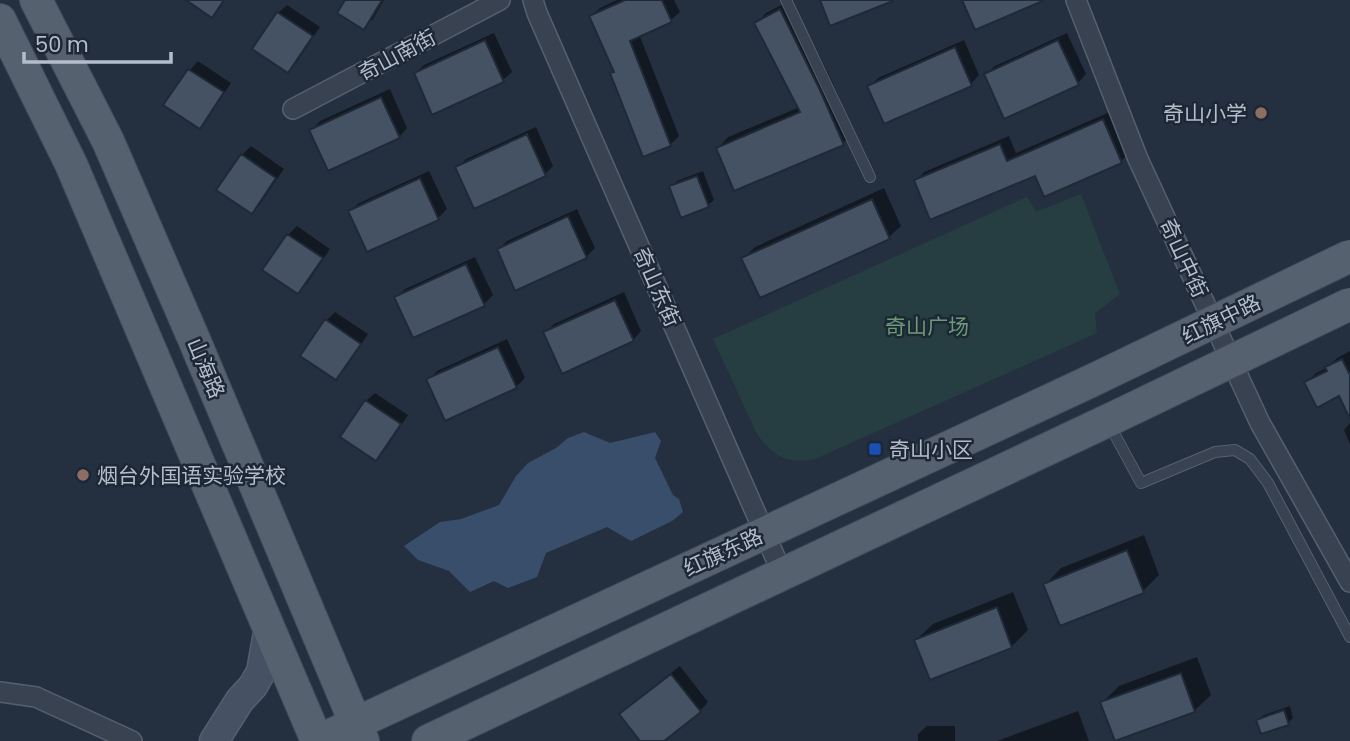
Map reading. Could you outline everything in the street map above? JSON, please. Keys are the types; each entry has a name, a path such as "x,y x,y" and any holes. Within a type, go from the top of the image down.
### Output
{"main road":[{"name":"山海路","path":"36,0 108,141 359,733"},
{"path":"0,20 71,164 317,741 359,733"},
{"name":"红旗中路","path":"1091,381 1350,256"},
{"name":"红旗中路","path":"1107,421 1350,304"},
{"name":"红旗东路","path":"359,733 764,532 1091,381"},
{"path":"428,741 1107,421"},
{"path":"214,741 261,672 270,627"}],"street":[{"name":"奇山南街","path":"293,109 500,0"},
{"name":"奇山东街","path":"533,0 542,26 782,573"},
{"name":"奇山中街","path":"1076,0 1138,159 1260,423 1350,582"},
{"path":"0,692 36,696 132,741"}],"lane":[{"path":"786,0 870,177"},
{"path":"1107,421 1141,482 1215,452 1236,450 1250,459 1268,483 1350,637"}],"green space":[{"name":"奇山广场","path":"1081,194 1120,294 1095,313 1097,333 815,459 782,457 763,442 713,339 1027,197 1036,212"}],"water":[{"path":"584,432 610,443 655,432 661,441 655,458 673,495 679,499 683,512 672,521 631,541 607,527 546,553 537,577 508,588 494,581 470,592 449,571 418,560 404,546 440,522 461,519 499,505 516,476 528,463 556,448 568,438"}],"building":[{"path":"186,0 224,0 212,18"},
{"path":"345,0 382,0 364,30 337,13"},
{"path":"625,0 662,0 672,22 630,41 671,146 643,157 610,73 614,72 589,16"},
{"path":"820,0 893,0 893,1 830,26"},
{"path":"962,0 1045,0 975,30"},
{"path":"780,9 844,145 734,191 716,148 800,112 754,23"},
{"path":"277,12 313,36 288,73 252,49"},
{"path":"485,40 504,82 432,115 414,73"},
{"path":"1058,40 1079,85 1004,119 984,74"},
{"path":"955,47 972,86 884,124 867,86"},
{"path":"188,69 224,92 200,129 163,105"},
{"path":"381,97 400,138 328,171 309,130"},
{"path":"1103,119 1122,163 1044,197 1035,176 930,220 914,180 1000,144 1007,161"},
{"path":"527,134 546,176 474,209 455,167"},
{"path":"241,154 276,178 252,214 216,190"},
{"path":"697,176 709,207 681,218 669,186"},
{"path":"420,178 439,220 367,252 348,211"},
{"path":"872,199 890,239 760,298 741,258"},
{"path":"568,216 587,258 515,291 497,249"},
{"path":"287,234 323,258 298,294 262,270"},
{"path":"466,264 485,306 413,338 394,297"},
{"path":"615,300 634,341 562,374 543,332"},
{"path":"325,319 361,344 336,380 300,356"},
{"path":"498,347 517,388 445,421 426,379"},
{"path":"1342,359 1350,375 1350,419 1339,396 1317,408 1304,382 1327,371 1325,367"},
{"path":"365,400 401,424 376,461 340,437"},
{"path":"1127,550 1144,593 1060,626 1043,584"},
{"path":"997,607 1012,648 930,680 914,640"},
{"path":"1181,673 1195,712 1115,741 1100,702"},
{"path":"671,674 701,712 664,741 640,741 619,714"},
{"path":"1284,710 1289,725 1261,734 1256,720"}],"place":[{"name":"奇山小学","path":"1261,113"},
{"name":"奇山小区","path":"875,449"},
{"name":"烟台外国语实验学校","path":"83,475"}]}
